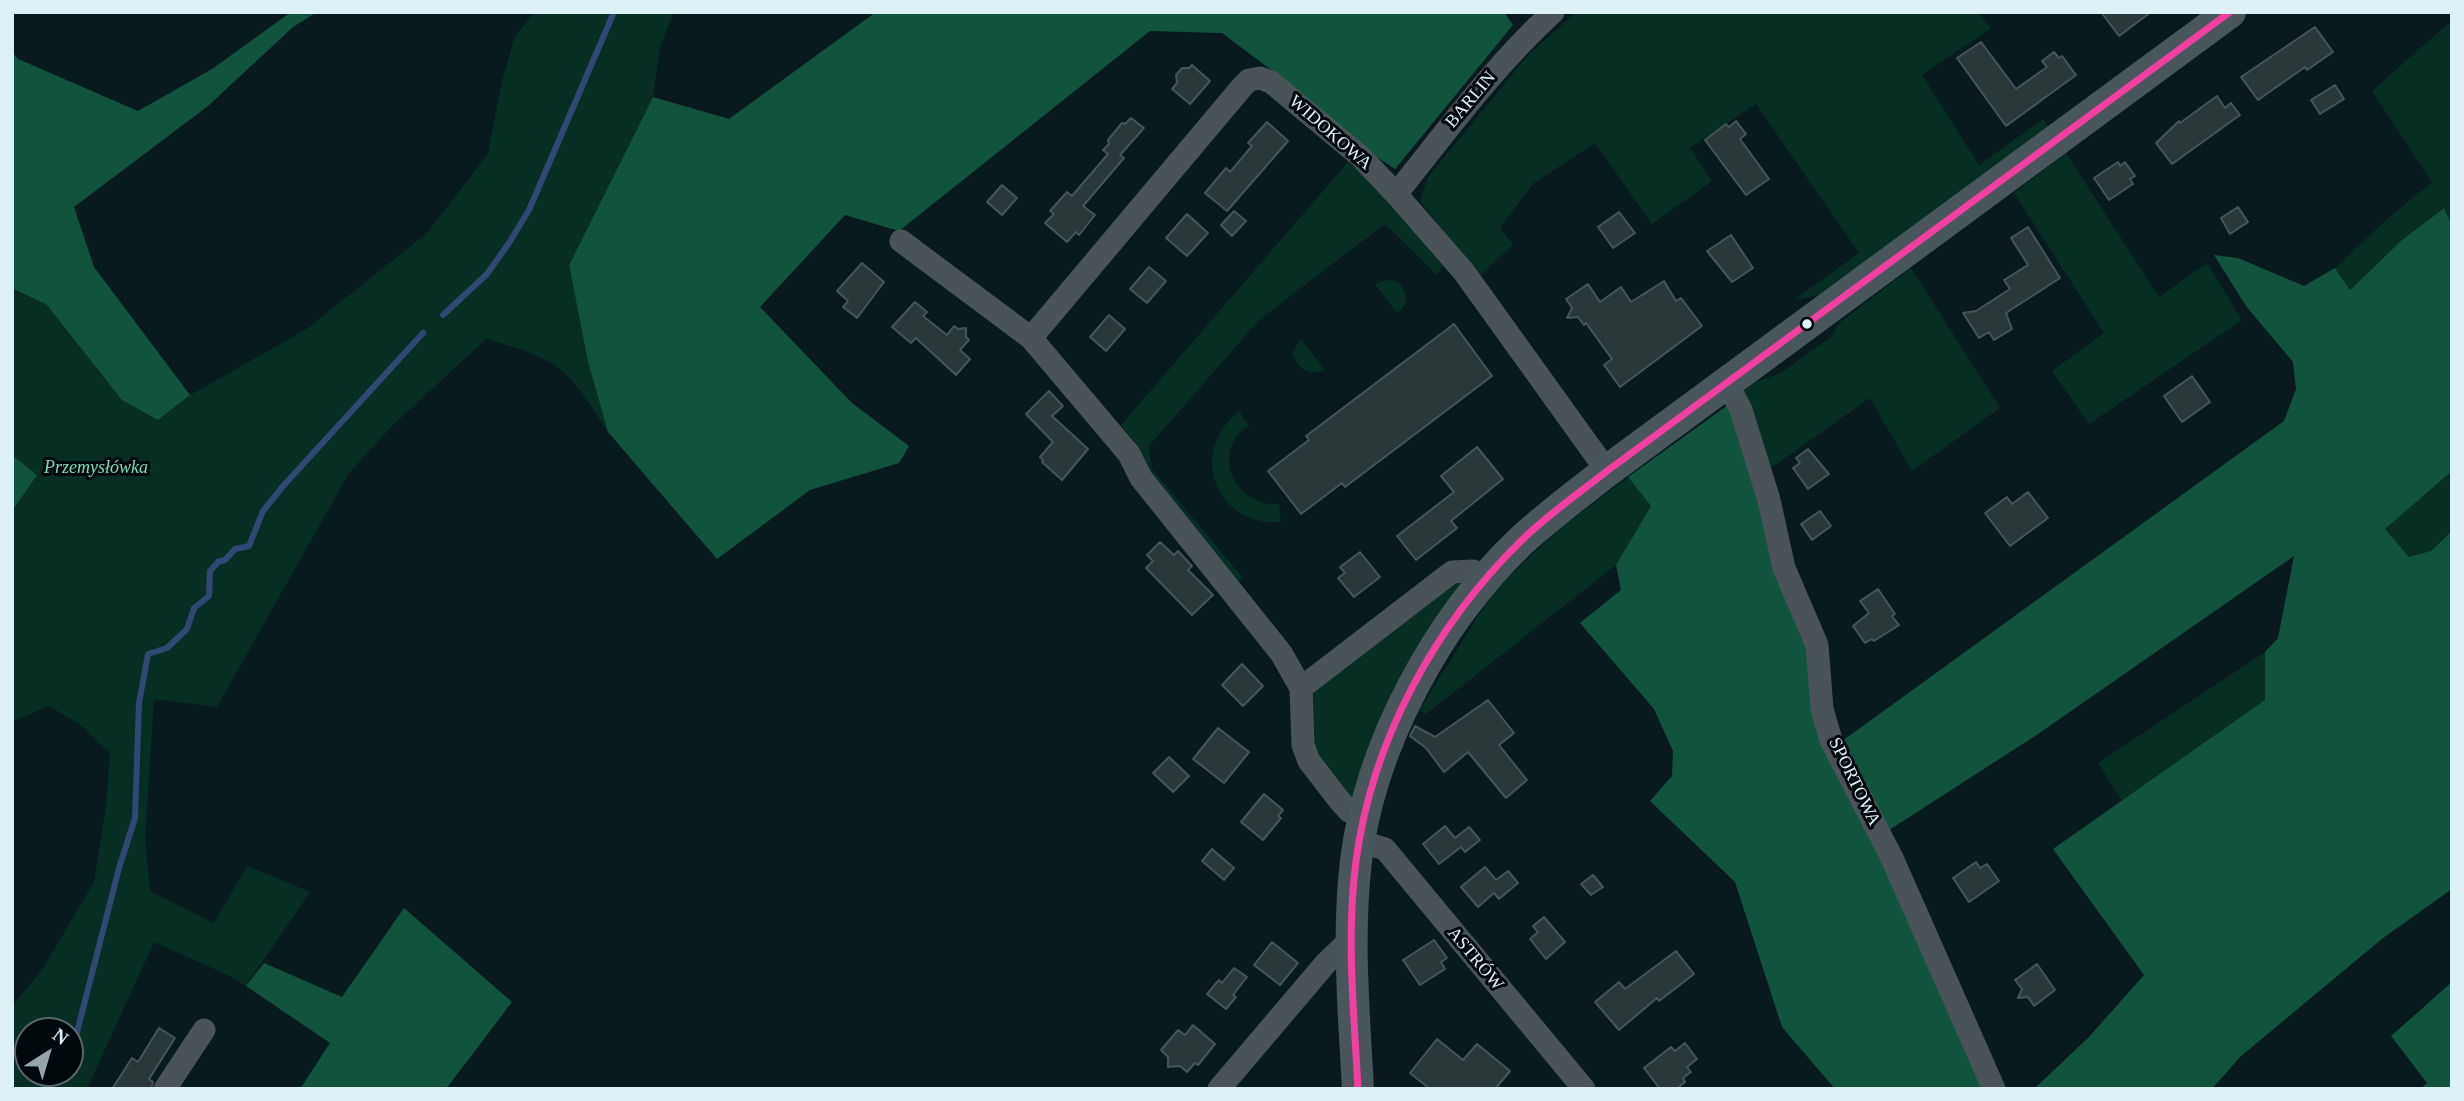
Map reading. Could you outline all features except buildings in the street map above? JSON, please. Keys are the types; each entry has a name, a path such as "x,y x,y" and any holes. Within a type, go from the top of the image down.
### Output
{"street":[{"name":"BARLIN","path":"1396,194 1493,72 1523,39 1553,12"},
{"path":"1358,1089 1353,937 1354,888 1361,830 1385,747 1400,713 1433,654 1488,576 1531,532 1607,471 2230,12"},
{"name":"WIDOKOWA","path":"1031,338 1250,80 1260,78 1271,82 1361,157 1396,194 1464,272 1607,471"},
{"path":"901,241 1031,338 1129,454 1140,478 1281,653 1301,688 1303,745 1309,761 1349,810 1361,830"},
{"name":"SPORTOWA","path":"1727,383 1741,410 1769,500 1784,568 1817,645 1822,709 1831,740 1892,858 1994,1089"},
{"path":"1301,688 1452,572 1473,571 1488,576"},
{"name":"ASTRÓW","path":"1361,830 1385,849 1584,1089"},
{"path":"1219,1089 1326,963 1353,937"},
{"path":"165,1089 204,1030"}],"green space":[{"path":"291,12 317,12 293,27 208,106 74,207 94,267 190,395 158,420 122,400 47,305 12,288 12,52 18,59 138,111 212,69"},
{"name":"Przemysłówka","path":"535,12 674,12 660,47 653,97 569,265 588,362 608,432 584,395 553,364 512,346 486,339 392,426 349,473 217,707 154,699 145,839 150,891 214,923 247,866 310,892 246,986 154,942 87,1089 12,1089 12,1006 42,970 94,882 106,807 110,753 79,724 49,706 12,722 12,511 36,476 12,455 12,288 47,305 80,344 158,420 190,395 305,330 426,234 488,154 501,85 515,36"},
{"path":"876,12 1504,12 1513,25 1395,169 1363,148 1282,78 1222,33 1150,31 899,231 845,215 760,307 852,403 909,446 899,463 810,490 717,559 608,432 588,362 569,265 653,97 729,119"},
{"path":"1577,12 1978,12 1991,28 1922,75 1979,165 2043,119 2051,130 1832,293 1794,300 1859,253 1756,104 1690,148 1712,181 1652,224 1595,143 1534,183 1500,227 1513,245 1478,277 1420,201 1428,177 1529,54"},
{"path":"2452,20 2452,226 2443,208 2402,240 2350,290 2335,268 2432,182 2372,91"},
{"path":"2066,153 2159,297 2207,263 2242,320 2089,424 2052,371 2104,333 2014,193"},
{"path":"1348,162 1367,176 1443,266 1437,275 1385,224 1259,320 1149,446 1151,468 1243,578 1233,585 1148,478 1135,443 1121,425"},
{"path":"2444,208 2452,226 2452,471 2385,529 2409,557 2431,551 2452,531 2452,889 2383,938 2240,1057 2212,1089 2034,1089 2089,1037 2144,975 2053,849 2265,700 2265,652 2278,638 2294,556 2038,734 1883,834 1838,744 2284,421 2296,389 2293,362 2246,306 2214,255 2238,258 2304,286 2335,268 2350,290 2402,240"},
{"path":"1911,268 2000,408 1912,471 1870,398 1767,471 1740,394 1757,381 1779,374 1831,337 1839,323"},
{"path":"1387,280 1398,282 1406,294 1406,302 1397,313 1375,284"},
{"path":"1301,339 1325,370 1309,372 1297,363 1292,353"},
{"path":"1728,405 1810,648 1848,788 1986,1089 1835,1089 1782,1027 1735,882 1650,801 1672,776 1673,751 1654,709 1580,623 1621,590 1616,565 1651,506 1628,477"},
{"path":"1239,411 1249,426 1237,436 1231,448 1229,462 1232,475 1239,487 1249,496 1263,502 1279,504 1281,522 1258,520 1240,513 1225,500 1216,484 1212,465 1214,446 1223,428"},
{"path":"12,455 37,475 12,511"},
{"path":"2452,471 2452,531 2431,551 2409,557 2385,529"},
{"path":"1628,477 1651,506 1616,565 1426,714 1419,711 1493,592 1558,530"},
{"path":"1453,581 1461,584 1464,592 1356,799 1350,799 1308,743 1307,691"},
{"path":"2265,652 2266,700 2122,801 2098,763"},
{"path":"404,908 512,1002 446,1089 300,1089 330,1043 246,986 264,963 342,997"},
{"path":"2452,982 2452,1089 2420,1089 2427,1083 2391,1036"}],"waterway":[{"path":"443,315 487,274 529,210 614,12"},
{"path":"81,1017 119,868 135,818 139,703 148,654 167,648 187,629 194,608 209,596 210,571 235,549 249,546 263,511 284,485 423,333"}],"transit line":[{"path":"1358,1089 1352,918 1356,861 1364,816 1392,729 1412,688 1435,648 1490,574 1541,522 1607,471 2230,12"}]}
